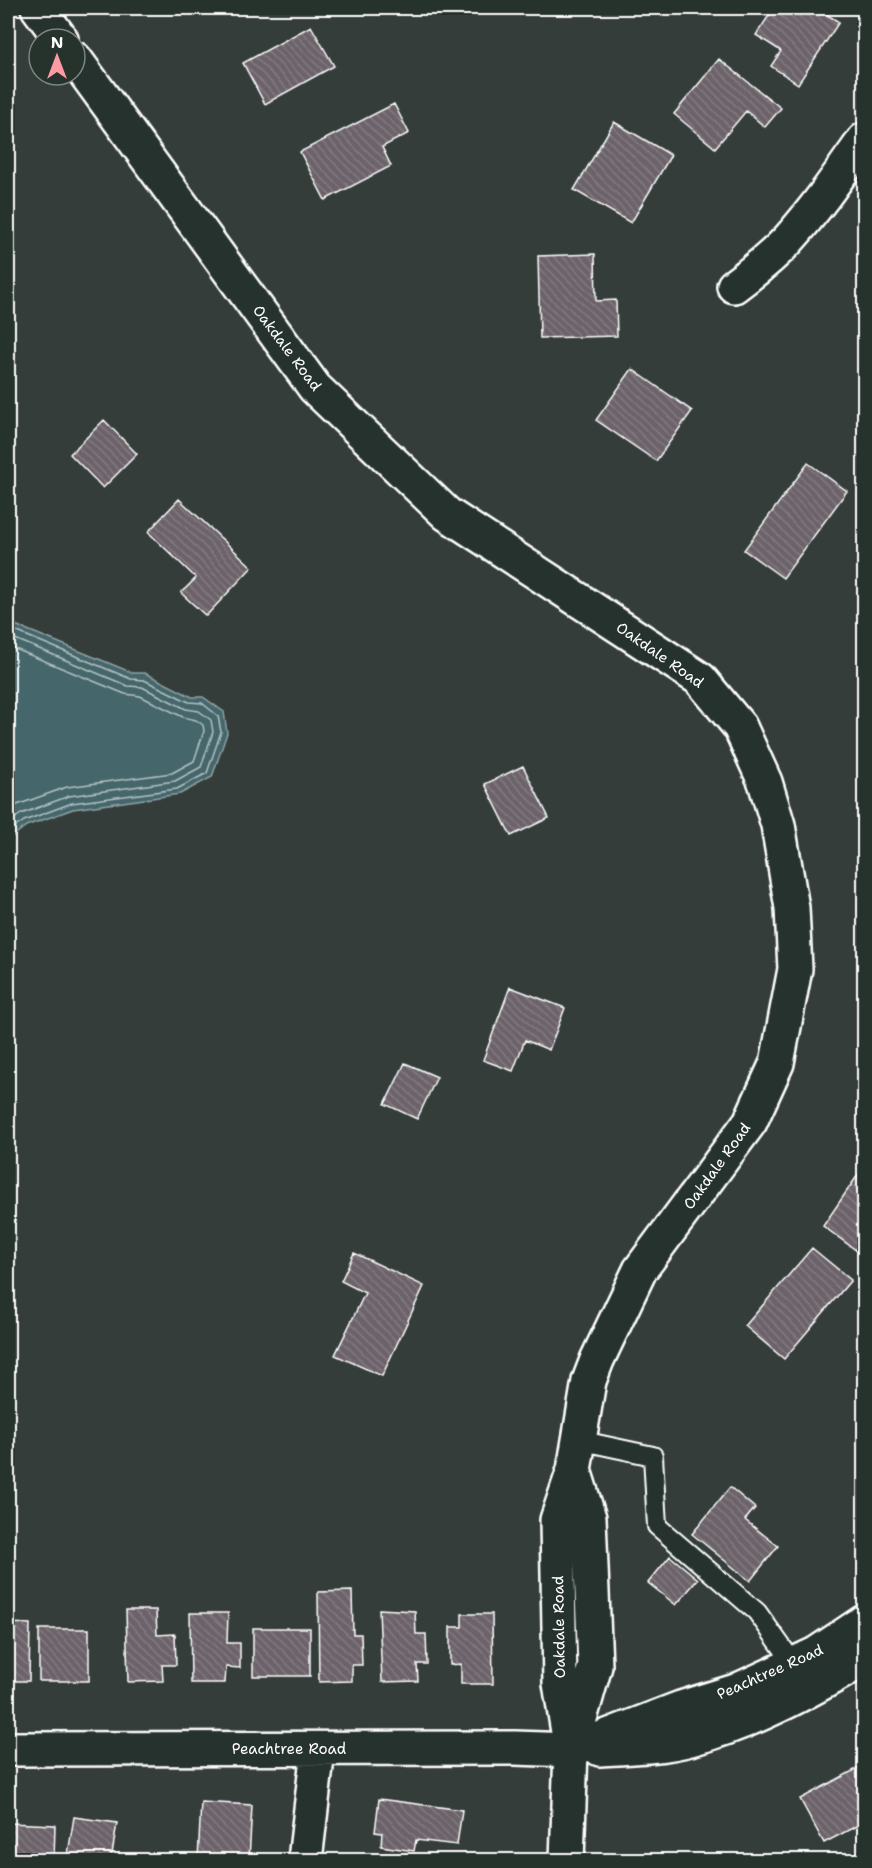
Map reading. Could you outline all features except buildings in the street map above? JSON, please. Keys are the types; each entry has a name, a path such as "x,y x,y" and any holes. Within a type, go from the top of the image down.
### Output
{"main road":[{"path":"38,8 52,27"},
{"name":"Oakdale Road","path":"87,75 315,388 447,514 700,679 740,727 765,782 778,825 792,908 795,969 777,1063 750,1122 640,1270 589,1381 576,1455 589,1518 596,1666 571,1750 567,1860"},
{"path":"734,286 786,242 816,206 864,140"},
{"name":"Peachtree Road","path":"571,1750 681,1708 736,1691 816,1654 864,1622"},
{"name":"Peachtree Road","path":"8,1749 571,1750 650,1746 690,1739 748,1719 784,1703 864,1659"},
{"path":"304,1860 318,1750"}],"lane":[{"path":"576,1455 653,1456 657,1526 757,1612 794,1664"}],"water":[{"path":"8,622 133,673 145,673 192,697 203,697 224,712 227,733 212,777 180,794 73,809 26,826 8,840"}]}
